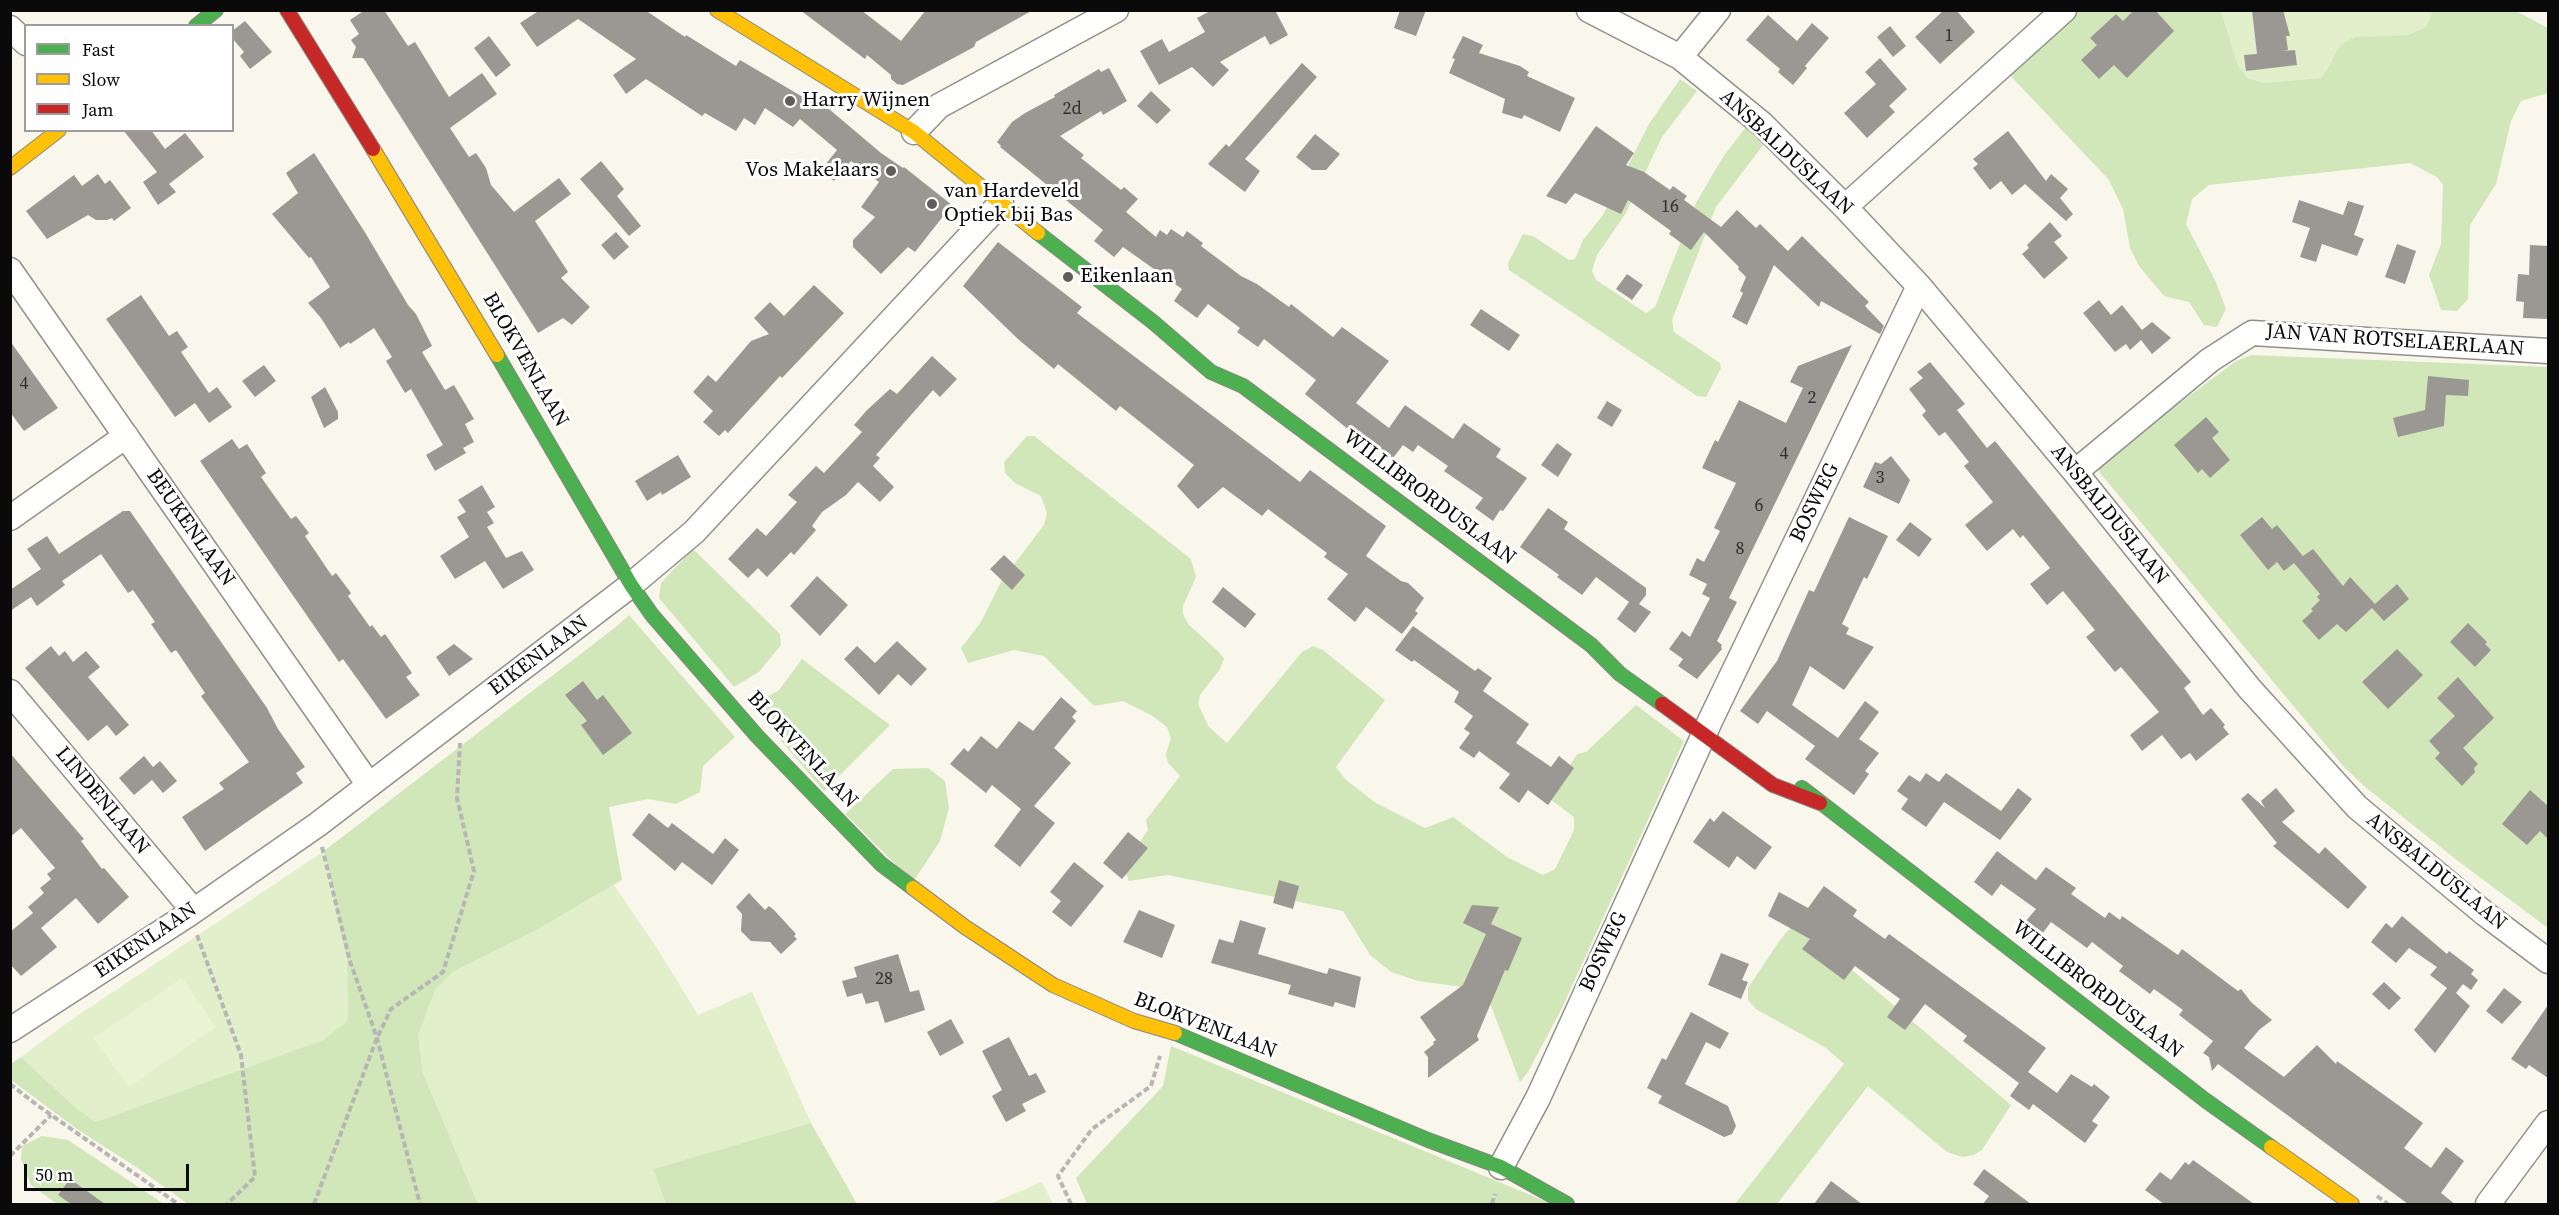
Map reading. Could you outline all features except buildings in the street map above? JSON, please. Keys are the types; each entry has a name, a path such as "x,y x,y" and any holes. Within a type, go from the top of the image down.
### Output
{"main road":[{"path":"198,24 216,10"},
{"name":"BLOKVENLAAN","path":"287,10 449,272 631,585 652,615 757,736 881,864 965,927 1053,985 1134,1021 1169,1030 1428,1140 1501,1167 1568,1204"},
{"name":"WILLIBRORDUSLAAN","path":"717,10 914,132 1153,322 1210,372 1243,386 1591,645 1620,674 1709,723 1773,785 1820,803"},
{"path":"10,168 57,132"},
{"name":"WILLIBRORDUSLAAN","path":"1153,322 1193,336"},
{"name":"WILLIBRORDUSLAAN","path":"1222,359 1243,386"},
{"name":"WILLIBRORDUSLAAN","path":"1591,645 1631,664"},
{"name":"WILLIBRORDUSLAAN","path":"1790,778 2205,1100 2352,1204"}],"street":[{"path":"914,132 939,106 1116,10"},
{"name":"ANSBALDUSLAAN","path":"1589,10 1680,57 1762,124 1845,207 1919,286 2075,472 2248,688 2357,807 2484,913 2548,961"},
{"path":"1680,57 1718,10"},
{"path":"1845,207 2064,10"},
{"path":"10,28 24,41"},
{"name":"EIKENLAAN","path":"10,1030 191,912 317,825 631,585 694,532 1001,203"},
{"name":"BEUKENLAAN","path":"10,270 369,785"},
{"name":"BOSWEG","path":"1501,1167 1538,1098 1709,723 1919,286"},
{"name":"JAN VAN ROTSELAERLAAN","path":"2075,472 2210,360 2252,333 2548,351"},
{"path":"10,518 126,436"},
{"name":"LINDENLAAN","path":"10,692 191,912"},
{"path":"2488,1204 2548,1123"}],"path":[{"path":"315,1204 377,1038 391,1009 443,972 474,871 458,798 460,741 449,725"},
{"path":"317,825 350,961 377,1038 420,1204"},
{"path":"191,912 242,1055 255,1177 226,1204"},
{"path":"1071,1204 1058,1176 1092,1129 1151,1086 1169,1030"},
{"path":"10,1084 178,1204"},
{"path":"10,1156 51,1115"}],"green space":[{"path":"2073,11 2221,11 2238,66 2248,78 2264,83 2320,78 2327,70 2337,50 2344,43 2355,37 2408,35 2426,27 2433,11 2516,11 2548,28 2548,93 2521,101 2511,121 2496,184 2470,225 2468,299 2457,311 2441,310 2429,275 2441,244 2443,185 2437,177 2410,163 2209,185 2192,199 2186,224 2216,282 2226,309 2217,327 2204,325 2189,302 2164,296 2139,266 2130,248 2123,209 2109,180 2006,71"},
{"path":"2221,11 2433,11 2426,27 2408,35 2355,37 2337,50 2327,70 2320,78 2264,83 2248,78 2238,66"},
{"path":"1680,79 1697,91 1662,137 1626,213 1597,255 1592,271 1596,280 1646,313 1655,307 1696,203 1723,157 1746,124 1767,140 1716,207 1672,320 1674,332 1720,363 1721,368 1706,397 1697,396 1509,270 1508,263 1523,234 1533,236 1569,260 1575,259 1583,240 1603,215 1649,124"},
{"path":"2251,355 2548,367 2548,928 2458,861 2364,786 2344,767 2100,473 2097,465 2236,361"},
{"path":"1027,436 1034,436 1191,559 1196,577 1183,606 1183,614 1189,625 1224,659 1220,669 1200,695 1198,704 1209,727 1227,743 1302,652 1313,646 1323,650 1385,700 1336,767 1346,780 1376,803 1425,828 1453,817 1507,857 1543,875 1555,869 1574,830 1574,817 1551,800 1552,794 1577,754 1586,752 1636,705 1684,741 1561,1010 1528,1072 1520,1082 1490,1003 1470,988 1418,981 1391,972 1370,955 1343,911 1168,875 1129,881 1123,867 1148,830 1146,820 1180,776 1168,763 1166,754 1171,738 1167,727 1151,715 1123,701 1094,706 1044,656 1014,650 968,663 961,648 981,622 1002,580 1044,525 1047,513 1041,496 1015,483 1005,473 1004,462"},
{"path":"693,549 780,634 781,645 759,672 734,687 659,598 661,583"},
{"path":"629,615 735,737 703,766 700,792 676,804 648,799 609,807 622,880 535,931 453,972 435,990 418,1035 423,1073 478,1204 188,1204 77,1129 11,1080 11,1064 21,1057 77,1109 96,1122 323,1040 348,1021 347,962 324,851"},
{"path":"802,659 890,725 824,791 751,706 779,690"},
{"path":"928,768 945,781 949,808 940,841 913,882 845,814 893,769"},
{"path":"324,851 347,962 348,1022 323,1040 96,1122 77,1109 21,1057 67,1023"},
{"path":"614,885 655,945 698,1015 752,992 811,1123 653,1169 666,1204 478,1204 423,1073 418,1035 435,989 453,972 535,931"},
{"path":"1791,927 1805,930 2011,1105 1982,1150 1974,1155 1962,1157 1947,1152 1868,1086 1777,1204 1735,1204 1844,1064 1826,1048 1756,1009 1748,1000 1748,988"},
{"path":"182,978 216,1027 129,1087 93,1038"},
{"path":"1171,1046 1552,1204 1087,1204 1076,1178 1163,1086"},
{"path":"811,1123 857,1204 666,1204 653,1169"},
{"path":"42,1136 68,1140 164,1204 57,1204 31,1185 21,1159 22,1146"},
{"path":"1042,1182 1053,1204 990,1204"}],"traffic: fast":[{"path":"198,24 216,10"},
{"path":"1038,233 1153,322 1211,372 1243,386 1591,645 1620,674 1662,704"},
{"path":"497,355 631,585 652,615 757,736 881,864 913,888"},
{"path":"1802,788 2205,1100 2271,1147"},
{"path":"1175,1033 1428,1140 1501,1167 1567,1204"}],"traffic: slow":[{"path":"717,10 914,132 1038,233"},
{"path":"10,168 56,132"},
{"path":"373,149 497,355"},
{"path":"913,888 965,927 1053,985 1134,1021 1175,1033"},
{"path":"2271,1147 2352,1204"}],"traffic: jam":[{"path":"287,10 373,149"},
{"path":"1662,704 1773,785 1820,803"}],"place":[{"name":"Harry Wijnen","path":"790,101"},
{"name":"Vos Makelaars","path":"891,171"},
{"name":"van Hardeveld Optiek bij Bas","path":"932,204"},
{"name":"Eikenlaan","path":"1068,277"}]}
